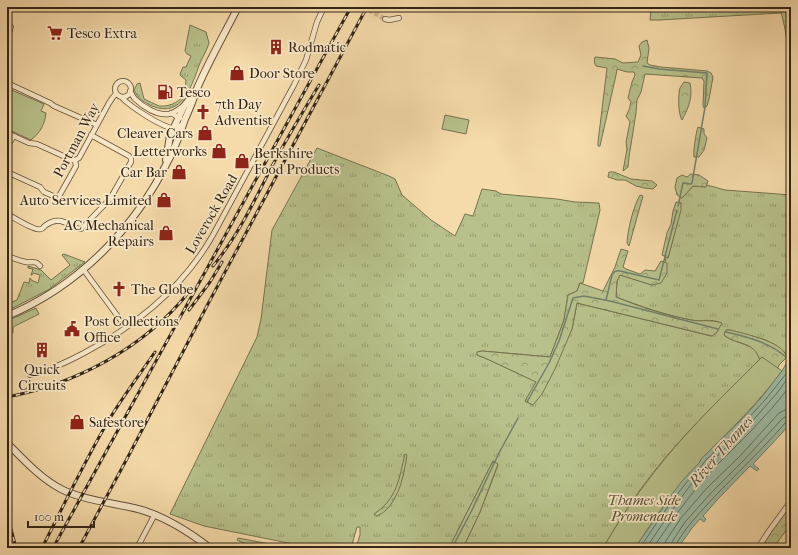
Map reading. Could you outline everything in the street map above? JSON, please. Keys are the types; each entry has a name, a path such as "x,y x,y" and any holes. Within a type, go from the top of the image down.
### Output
{"street":[{"path":"7,316 44,297 84,269 104,251 128,225 150,194 172,152 195,93 238,7"},
{"name":"Loverock Road","path":"28,367 30,375 42,372 87,352 123,331 127,326 132,325 166,295 191,268 206,247 300,74 308,56 317,22 324,7"},
{"path":"385,19 389,20 400,18"},
{"path":"7,37 11,27"},
{"path":"121,81 127,83 134,98 140,103 156,112 171,113 179,117 183,124 174,129 135,109 119,95 115,90 115,86 121,81"},
{"path":"7,83 97,125"},
{"path":"119,95 126,96 130,90"},
{"path":"164,167 170,136 184,106 195,93"},
{"name":"Portman Way","path":"8,174 40,187 44,192 58,198 76,166 75,160 79,158 113,97 119,95"},
{"path":"171,113 184,106"},
{"path":"164,125 170,136"},
{"path":"7,133 75,160"},
{"path":"7,214 38,230 41,230 47,224 55,221 61,222 76,229 82,229 110,199 131,162 129,156 91,135"},
{"path":"7,146 14,136"},
{"path":"7,256 27,263 38,263 40,266"},
{"path":"84,269 119,318 127,326"},
{"path":"7,443 42,476 59,488 74,494 155,514 175,524 210,548"},
{"path":"758,548 791,501"},
{"path":"137,548 155,514"}],"green space":[{"path":"651,7 780,7 781,13 650,20"},
{"path":"780,7 785,7 791,40 791,65 785,29"},
{"path":"190,25 206,32 209,43 185,97 179,104 171,108 163,109 144,102 137,96 134,90 137,84 140,83 144,99 159,106 172,104 178,101 184,94 186,80 180,74 183,67 186,67 191,56 185,51"},
{"path":"647,40 649,48 647,63 650,65 707,71 711,73 713,77 707,106 704,108 704,81 702,78 645,74 641,92 637,100 628,167 623,171 630,122 626,116 631,102 628,98 635,75 634,72 627,72 617,69 600,146 598,146 607,68 596,66 595,57 615,59 623,63 638,62 641,55 639,46 642,42"},
{"path":"684,82 690,83 691,97 682,120 679,109 679,95 680,88"},
{"path":"7,88 44,104 41,111 46,113 43,125 31,140 7,129"},
{"path":"445,115 469,120 466,134 442,129"},
{"path":"698,127 704,129 704,134 707,138 704,150 699,157 694,157 696,133"},
{"path":"317,148 395,179 402,195 431,220 455,236 465,214 473,216 482,189 496,191 501,194 599,203 600,210 583,283 580,283 577,291 568,295 564,320 550,357 482,351 477,355 537,382 525,401 533,405 572,329 577,303 711,336 717,332 721,323 710,320 681,318 616,297 617,281 620,275 652,285 667,264 665,262 666,257 668,258 673,240 681,203 679,202 680,197 682,198 693,186 705,187 707,185 725,190 791,195 791,352 787,356 787,354 766,340 726,330 724,335 734,341 750,347 758,354 760,360 704,416 664,459 620,519 603,548 463,548 480,512 498,465 493,461 449,548 356,548 360,535 360,527 357,527 351,548 325,548 298,545 204,526 170,514 257,337 261,319 272,230"},
{"path":"609,172 614,172 631,179 652,181 657,185 653,189 636,186 625,180 617,180 608,177"},
{"path":"691,174 699,175 708,181 706,187 693,186 682,198 677,195 675,187 677,178 682,175 687,177"},
{"path":"640,195 643,196 629,246 627,243 630,225 635,206"},
{"path":"676,202 681,203 681,210 668,258 662,255"},
{"path":"621,249 628,251 623,267 626,269 640,274 645,270 655,271 661,261 667,263 667,273 661,283 652,285 620,275 617,281 616,297 672,316 691,320 714,321 722,323 717,332 712,336 577,303 572,329 555,369 542,394 533,405 525,401 536,382 477,355 477,352 482,351 550,357 564,320 568,295 577,291 580,283 603,291 615,267"},
{"path":"64,254 85,262 48,290 7,311 7,304 17,300 24,282 29,283 30,278 38,283 40,275 33,273 31,275 33,269 28,268 28,266 41,270 51,280 70,265 62,255"},
{"path":"36,308 39,314 13,327 13,333 7,334 7,321"},
{"path":"726,330 771,342 784,351 787,357 779,365 777,370 760,361 757,354 750,346 735,341 724,335"},
{"name":"Thames Side Promenade","path":"762,357 782,371 753,406 701,459 666,503 635,548 603,548 633,501 665,459 705,414"},
{"path":"405,454 407,455 398,492 384,512 377,516 374,514 388,502 396,488"},
{"path":"493,461 498,464 480,512 463,548 449,548"},
{"path":"791,505 791,524 773,548 760,548 771,532"},
{"path":"238,538 275,545 276,547 266,549 256,547 237,540"}],"water":[{"name":"River Thames","path":"791,357 791,422 753,464 759,469 757,471 750,466 703,516 706,519 704,522 700,519 692,528 678,548 635,548 682,481 700,462 701,459 762,397"}],"waterway":[{"path":"643,66 659,69 707,73 705,107 692,183 683,183 678,206"},
{"path":"606,300 612,275 615,271 659,280 677,210"},
{"path":"527,402 549,363 559,341 573,298 584,296 610,301 718,329"},
{"path":"726,332 750,338 765,344 786,357"},
{"path":"452,548 518,418"}],"tunnel":[{"path":"363,7 385,19"}],"railway":[{"path":"53,548 351,7"},
{"path":"79,548 367,7"},
{"path":"213,266 230,243 252,206 282,147 319,85"},
{"path":"189,310 210,282 222,262"},
{"path":"7,397 58,383 107,361 151,330 171,312 189,292"},
{"path":"42,548 83,466 110,418 155,352"},
{"path":"7,520 16,548"}],"place":[{"name":"Tesco Extra","path":"55,33"},
{"name":"Rodmatic","path":"276,47"},
{"name":"Door Store","path":"237,73"},
{"name":"Tesco","path":"165,92"},
{"name":"7th Day Adventist","path":"203,112"},
{"name":"Cleaver Cars","path":"205,133"},
{"name":"Letterworks","path":"219,151"},
{"name":"Berkshire Food Products","path":"242,161"},
{"name":"Car Bar","path":"179,172"},
{"name":"Auto Services Limited","path":"164,200"},
{"name":"AC Mechanical Repairs","path":"166,233"},
{"name":"The Globe","path":"119,289"},
{"name":"Post Collections Office","path":"72,329"},
{"name":"Quick Circuits","path":"42,350"},
{"name":"Safestore","path":"77,422"}]}
